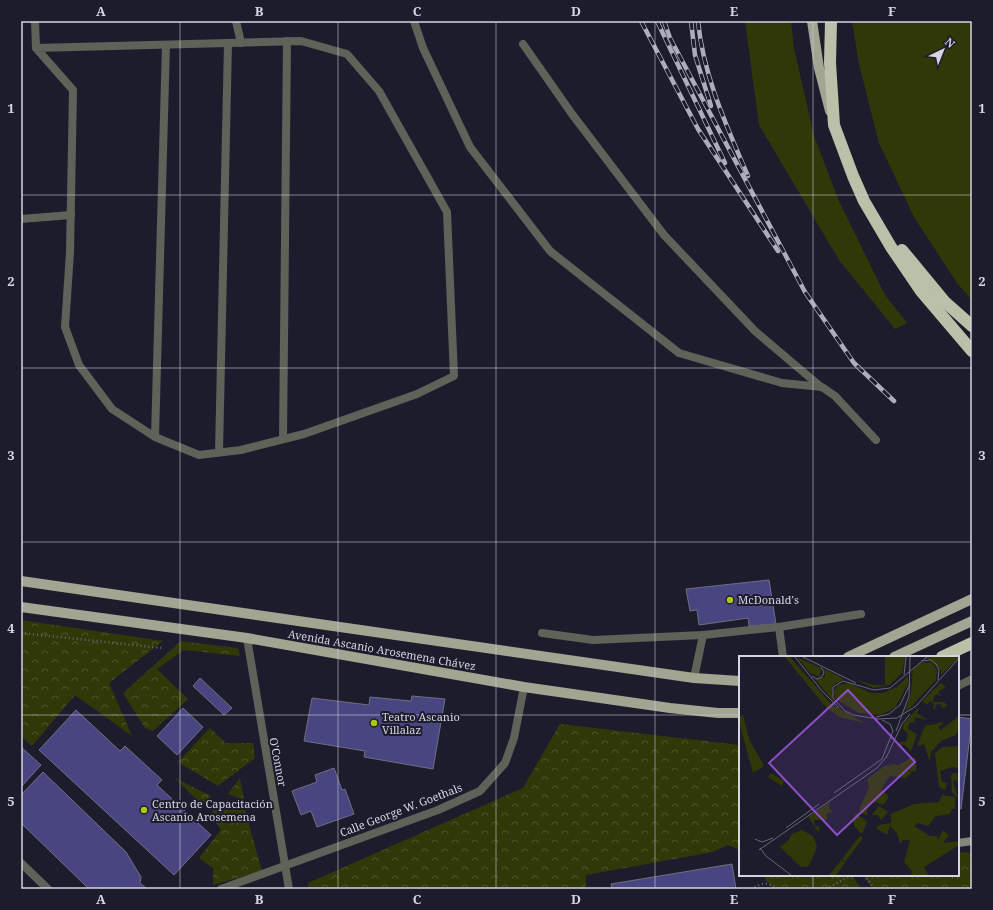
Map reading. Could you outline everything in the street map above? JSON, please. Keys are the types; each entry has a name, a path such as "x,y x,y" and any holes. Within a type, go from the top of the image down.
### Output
{"highway":[{"path":"831,21 830,63 834,125 864,201 891,247 921,291 972,351"},
{"path":"864,201 945,302 972,326"},
{"path":"944,656 972,643"}],"main road":[{"path":"812,21 819,68 834,125"},
{"name":"Avenida Ascanio Arosemena Chávez","path":"21,581 694,678 739,681"},
{"path":"850,656 972,599"},
{"name":"Avenida Ascanio Arosemena Chávez","path":"21,607 247,638 524,687 685,710 718,713 739,712"},
{"path":"896,656 972,621"}],"street":[{"path":"35,21 36,48 73,90 71,214 65,327 79,365 112,409 155,437 199,455 241,450 304,434 417,394 454,376 447,212 379,91 347,54 301,41 36,48"},
{"path":"236,21 241,43"},
{"path":"414,21 423,48 470,147 550,251 679,353 782,383 822,388"},
{"path":"283,439 287,41"},
{"path":"219,452 228,43"},
{"path":"524,44 572,114 664,235 755,331 822,388 835,396 876,440"},
{"path":"155,437 166,45"},
{"path":"21,219 71,214"},
{"path":"542,633 593,640 702,635 779,627 861,614"},
{"path":"779,627 783,656"},
{"path":"694,678 702,635"},
{"name":"O'Connor","path":"247,638 264,749 286,864 289,889"},
{"path":"959,686 972,679"},
{"name":"Calle George W. Goethals","path":"221,889 286,864 438,810 480,791 505,764 514,738 524,687"},
{"path":"959,843 972,841"},
{"path":"21,863 48,889"}],"path":[{"path":"21,633 162,648"},
{"path":"826,889 850,876"},
{"path":"865,876 875,889"},
{"path":"752,889 766,883 777,889"}],"green space":[{"path":"745,21 791,21 794,48 814,136 838,199 885,295 907,323 895,329 839,260 759,125"},
{"path":"852,21 972,21 972,300 957,283 914,217 879,143 859,64"},
{"path":"21,620 163,641 109,683 132,736 75,695 32,746 21,736"},
{"path":"181,641 238,648 240,656 184,650 157,669 188,699 153,731 145,728 123,693"},
{"path":"560,724 739,745 739,850 728,845 713,852 586,875 586,889 308,889 308,883 523,788"},
{"path":"210,728 226,743 253,743 255,758 218,786 178,762"},
{"path":"175,778 211,796 202,805"},
{"path":"240,778 244,800 228,794"},
{"path":"219,802 244,807 262,871 213,885 213,868 199,858 221,830 211,814"},
{"path":"959,852 972,853 972,889 873,889 864,876 959,876"},
{"path":"763,876 853,876 861,889 773,889"}],"building":[{"name":"McDonald's","path":"769,580 776,624 749,626 748,618 699,625 697,610 690,611 686,589"},
{"path":"200,678 232,708 224,715 193,686"},
{"name":"Teatro Ascanio Villalaz","path":"412,696 445,699 433,769 364,757 365,751 304,741 312,698 369,705 370,697 411,701"},
{"path":"183,708 203,727 177,755 157,736"},
{"name":"Centro de Capacitación Ascanio Arosemena","path":"76,710 120,751 125,746 162,780 157,785 211,835 174,875 39,750"},
{"path":"959,717 972,719 961,809 959,808"},
{"path":"21,747 41,765 21,787"},
{"path":"334,768 342,790 345,789 354,814 317,827 311,811 301,815 292,791 317,782 315,775"},
{"path":"43,772 126,852 141,877 140,883 147,889 89,889 21,823 21,795"},
{"path":"732,864 736,889 612,889 611,884"}],"railway":[{"path":"641,21 698,129 778,251"},
{"path":"657,21 725,163"},
{"path":"664,21 670,38 805,292 854,363 894,401"},
{"path":"691,21 695,55 711,106"},
{"path":"698,21 710,81 724,120 748,176"}],"place":[{"name":"McDonald's","path":"730,600"},
{"name":"Teatro Ascanio Villalaz","path":"374,723"},
{"name":"Centro de Capacitación Ascanio Arosemena","path":"144,810"}]}
